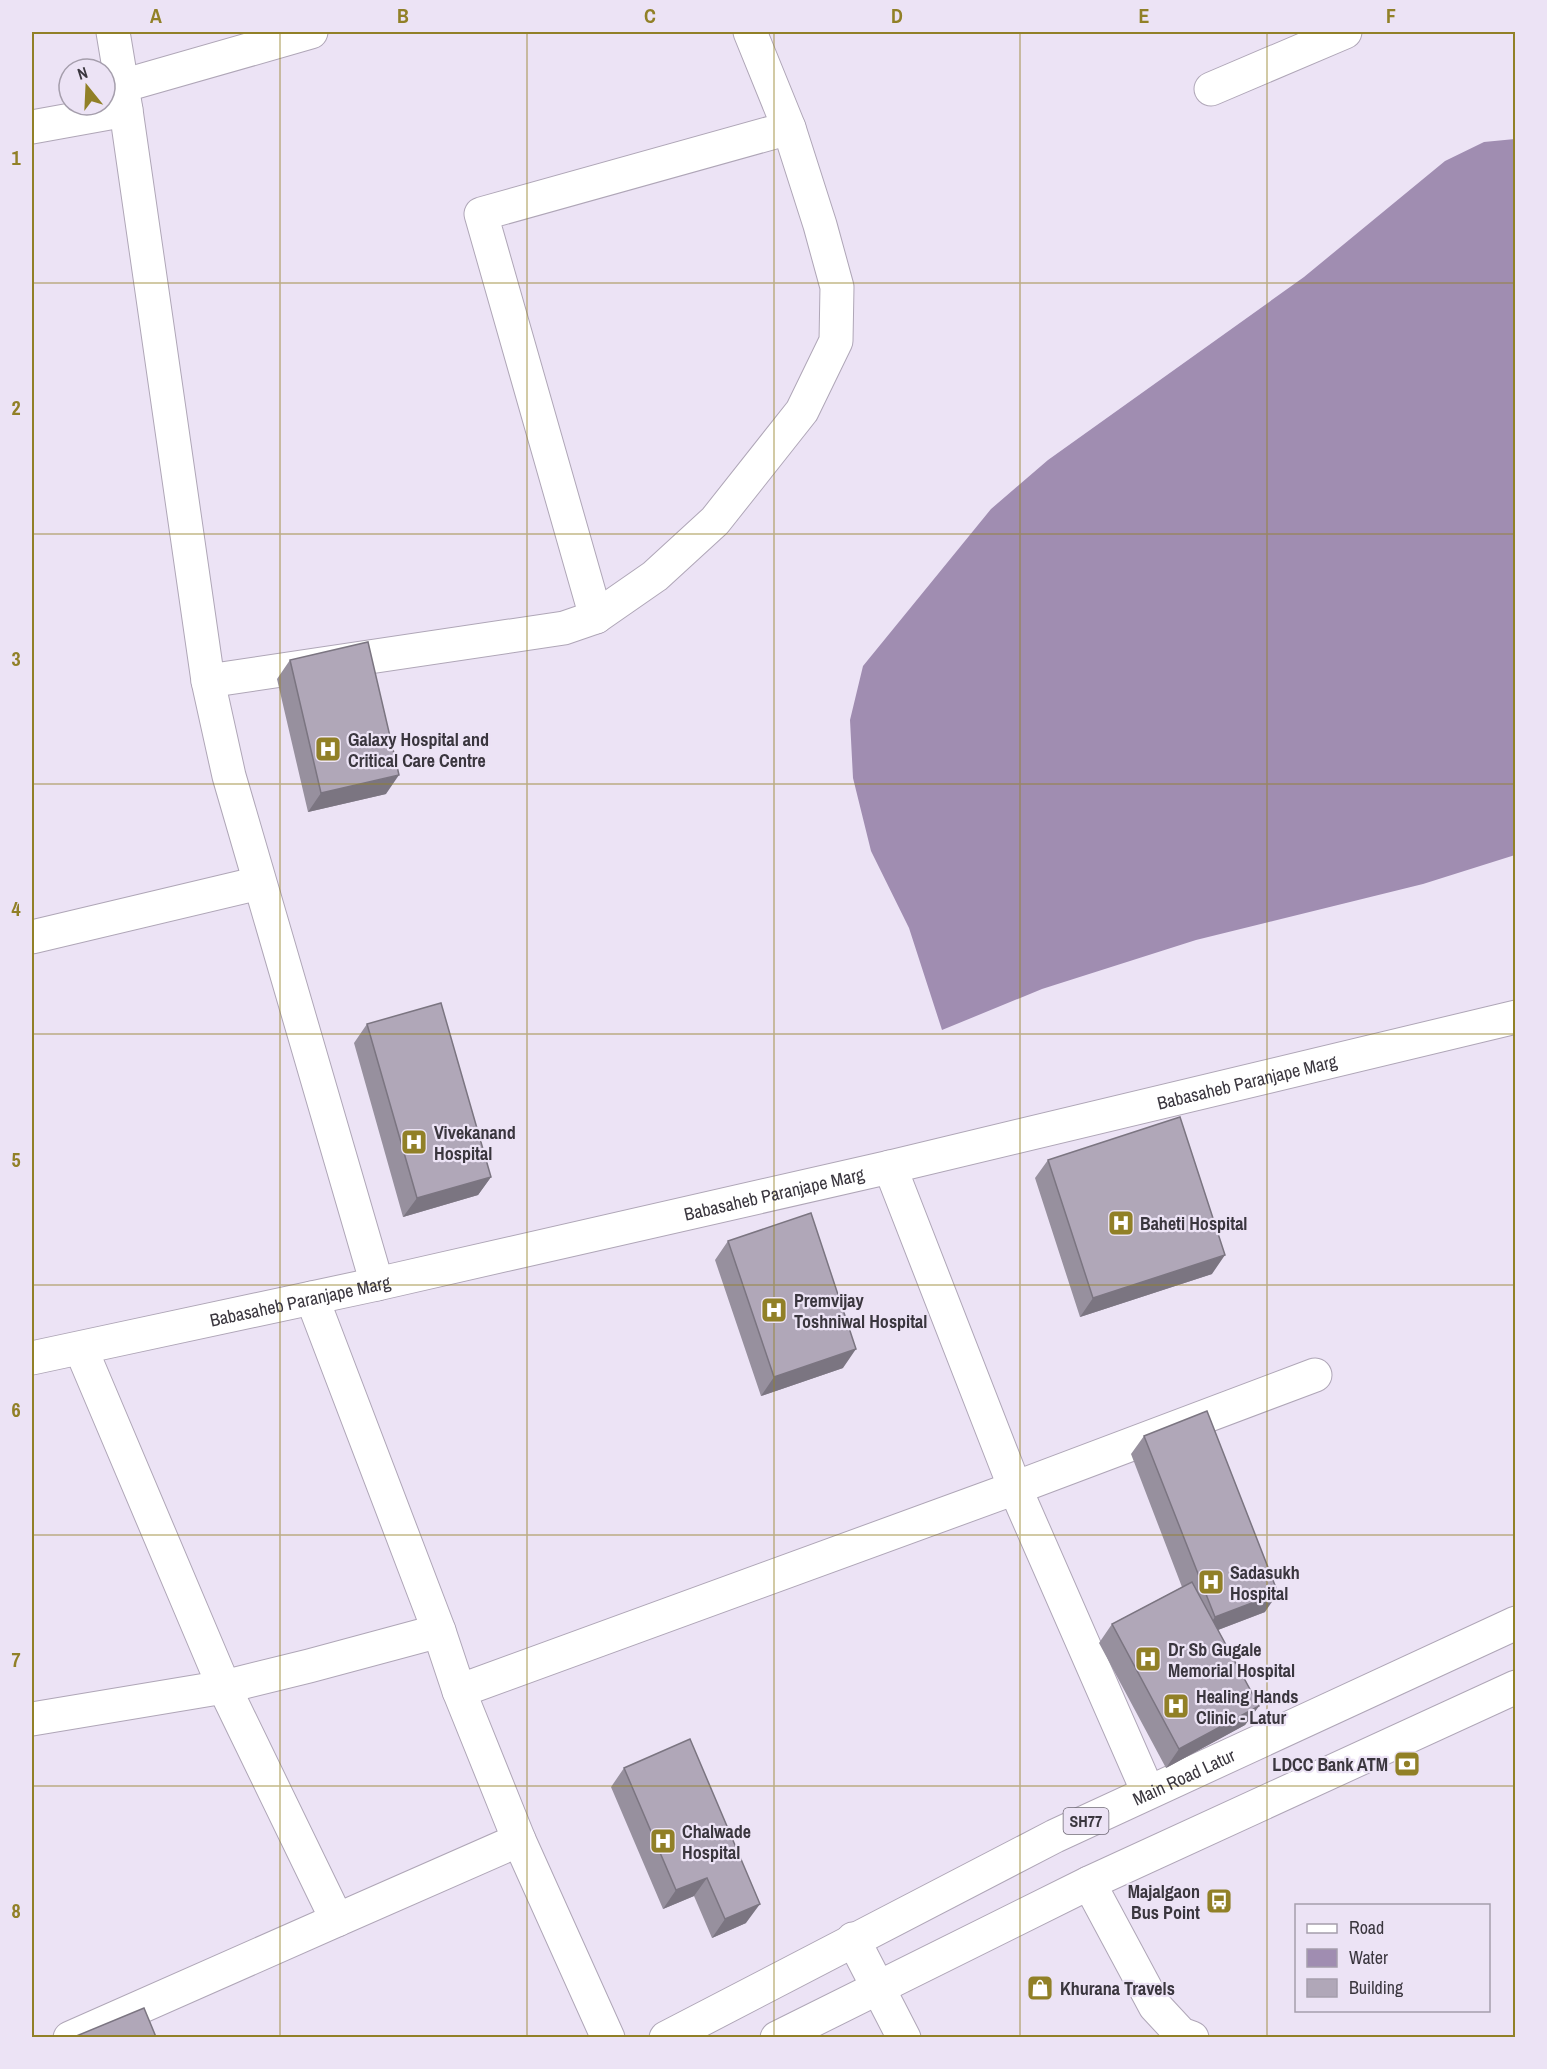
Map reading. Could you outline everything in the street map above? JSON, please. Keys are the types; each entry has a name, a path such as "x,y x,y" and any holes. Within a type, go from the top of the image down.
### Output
{"street":[{"path":"113,32 208,681 229,776 377,1284"},
{"path":"32,127 124,98 311,32"},
{"path":"208,681 564,628 596,617 656,576 715,521 802,411 836,341 837,287 820,225 789,128 750,32"},
{"path":"1211,88 1345,32"},
{"path":"596,617 481,214 789,128"},
{"path":"32,937 259,883"},
{"name":"Babasaheb Paranjape Marg","path":"32,1358 377,1284 890,1167 1515,1017"},
{"path":"890,1167 1015,1488 1148,1792"},
{"path":"312,1298 439,1631 459,1691 519,1840 608,2037"},
{"path":"81,1349 224,1687 337,1920"},
{"path":"459,1691 1015,1488 1315,1375"},
{"name":"Main Road Latur","path":"666,2037 1055,1836 1515,1623"},
{"path":"32,1719 224,1687 439,1631"},
{"path":"777,2037 1089,1883 1515,1687"},
{"path":"70,2037 519,1840"},
{"path":"1089,1883 1155,2006 1181,2034 1192,2037"},
{"path":"853,1939 904,2037"}],"water":[{"path":"1515,139 1515,855 1423,884 1196,940 1042,989 942,1030 909,928 871,851 853,778 850,720 863,666 991,509 1048,460 1304,277 1445,161 1484,142"}],"building":[{"path":"368,642 399,775 321,793 290,660"},
{"path":"441,1003 491,1177 417,1198 367,1024"},
{"path":"1180,1117 1225,1255 1093,1298 1048,1160"},
{"path":"811,1213 856,1349 774,1377 728,1241"},
{"path":"1207,1411 1278,1593 1215,1617 1144,1436"},
{"path":"1192,1582 1259,1706 1179,1749 1112,1624"},
{"path":"690,1739 760,1904 725,1919 707,1878 676,1890 624,1768"},
{"path":"144,2008 156,2037 74,2037"}],"place":[{"name":"Galaxy Hospital and Critical Care Centre","path":"328,749"},
{"name":"Vivekanand Hospital","path":"414,1142"},
{"name":"Baheti Hospital","path":"1121,1223"},
{"name":"Premvijay Toshniwal Hospital","path":"774,1310"},
{"name":"Sadasukh Hospital","path":"1211,1582"},
{"name":"Dr Sb Gugale Memorial Hospital","path":"1148,1659"},
{"name":"Healing Hands Clinic - Latur","path":"1176,1706"},
{"name":"LDCC Bank ATM","path":"1407,1764"},
{"name":"Chalwade Hospital","path":"663,1841"},
{"name":"Majalgaon Bus Point","path":"1219,1901"},
{"name":"Khurana Travels","path":"1040,1988"}]}
